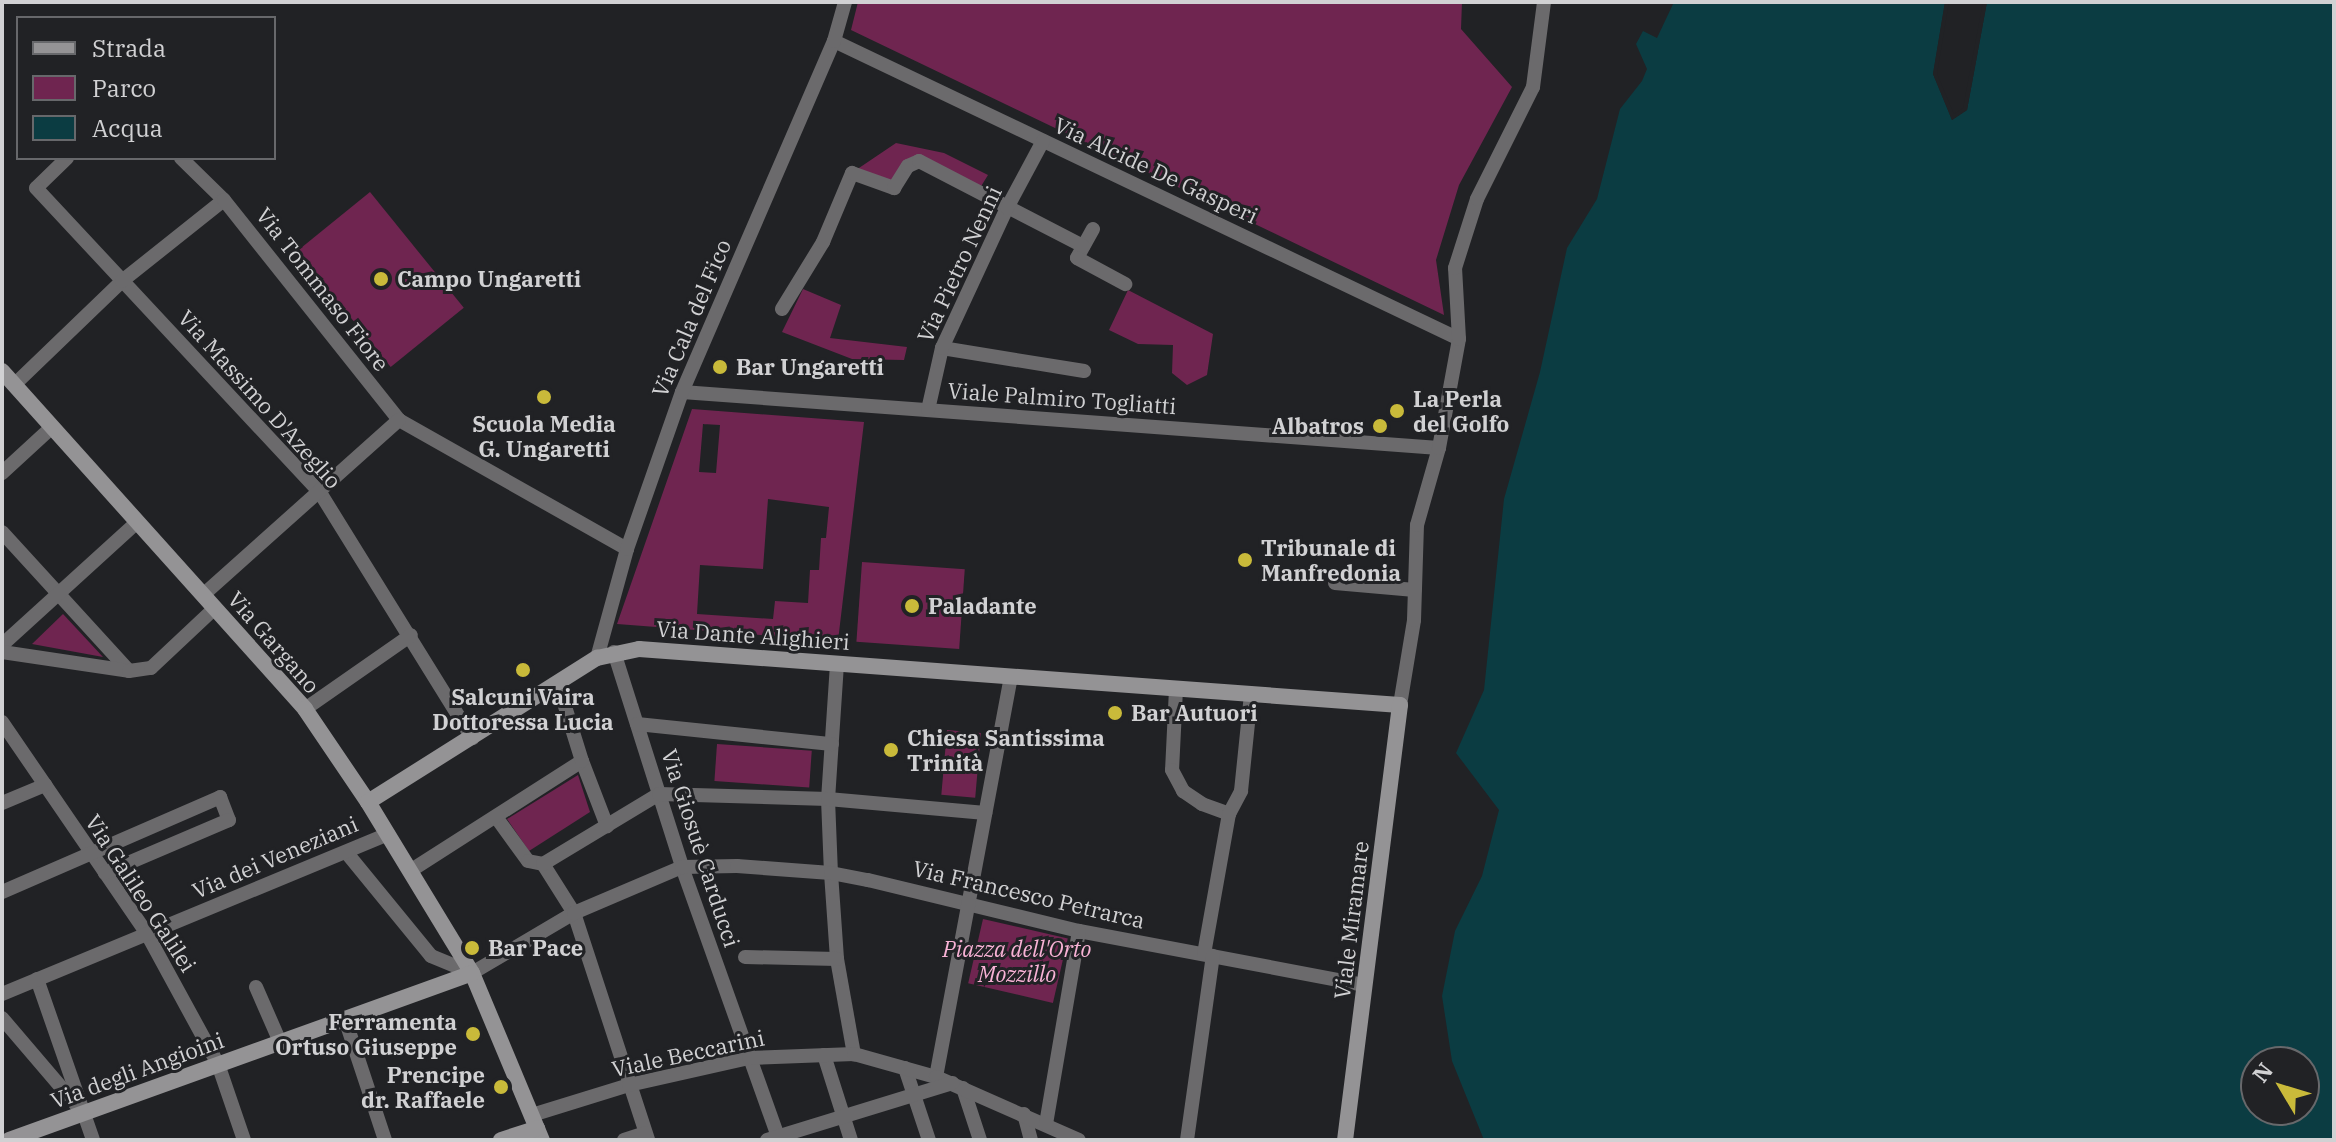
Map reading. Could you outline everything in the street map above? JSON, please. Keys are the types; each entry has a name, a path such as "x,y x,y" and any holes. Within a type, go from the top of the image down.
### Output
{"street":[{"name":"Via Cala del Fico","path":"597,658 627,549 682,392 834,41 845,2"},
{"path":"1400,705 1414,620 1417,525 1439,448 1459,339 1455,268 1477,199 1533,87 1544,2"},
{"name":"Via Alcide De Gasperi","path":"834,41 1459,339"},
{"name":"Via Pietro Nenni","path":"928,410 942,348 1007,208 1043,141"},
{"name":"Via Massimo D'Azeglio","path":"65,160 36,188 319,491 472,738"},
{"path":"183,160 224,200"},
{"path":"782,309 823,242 852,173 894,188 908,166 919,161 1083,246"},
{"name":"Via Tommaso Fiore","path":"14,385 122,281 224,200 399,420 627,549"},
{"path":"1093,229 1077,258 1125,284"},
{"path":"942,348 1084,371"},
{"name":"Via Gargano","path":"2,371 305,709 368,802 472,973 537,1128"},
{"name":"Viale Palmiro Togliatti","path":"682,392 1439,448"},
{"path":"203,595 399,420"},
{"path":"2,473 52,427"},
{"path":"2,645 137,522"},
{"path":"2,532 129,671"},
{"path":"1335,583 1415,590"},
{"path":"2,652 129,671 151,668 215,608"},
{"path":"305,709 411,635"},
{"name":"Via Dante Alighieri","path":"368,802 597,658 639,649 1400,705"},
{"name":"Via Giosuè Carducci","path":"614,652 682,867 775,1139"},
{"path":"837,664 828,799 831,873 837,959 854,1054"},
{"path":"936,1077 1011,676"},
{"path":"558,684 582,761 607,826"},
{"path":"1176,689 1172,770 1183,791 1202,804 1229,814"},
{"path":"1187,1140 1208,955 1229,814 1241,791 1251,694"},
{"name":"Viale Miramare","path":"1345,1140 1400,705"},
{"name":"Via Galileo Galilei","path":"2,722 147,934 218,1064 244,1140"},
{"path":"637,724 832,744"},
{"path":"410,871 582,761"},
{"path":"2,803 45,785"},
{"path":"496,817 528,861 543,864 659,794 828,799 985,813"},
{"path":"2,892 220,797 229,820 105,873"},
{"name":"Via dei Veneziani","path":"2,994 388,834"},
{"path":"346,852 431,956 472,973 574,913 682,867"},
{"path":"543,864 574,913 646,1137 624,1140"},
{"name":"Via Francesco Petrarca","path":"682,867 737,866 831,873 1079,931 1365,985"},
{"path":"1046,1124 1079,931"},
{"path":"745,957 837,959"},
{"name":"Via degli Angioini","path":"9,1140 472,973"},
{"path":"37,979 93,1140"},
{"path":"256,987 280,1042"},
{"path":"2,1018 84,1113"},
{"path":"345,1019 385,1140"},
{"name":"Viale Beccarini","path":"501,1140 537,1128 629,1085 749,1058 854,1054 958,1085 1079,1140"},
{"path":"824,1055 851,1140"},
{"path":"905,1068 929,1140"},
{"path":"775,1139 958,1085 980,1140"},
{"path":"1024,1114 1031,1140"}],"green space":[{"path":"858,2 1462,2 1461,29 1512,87 1459,185 1436,260 1444,315 851,30"},
{"path":"896,143 944,153 988,175 980,188 921,156 890,184 856,170"},
{"name":"Campo Ungaretti","path":"370,192 464,308 391,367 297,251"},
{"path":"803,289 841,305 830,338 907,347 904,360 852,359 782,332"},
{"path":"1128,290 1213,334 1207,375 1187,385 1172,373 1173,345 1138,344 1109,330"},
{"path":"692,409 864,422 838,641 617,624","holes":["703,424 720,425 716,473 699,472","768,499 829,507 826,538 821,538 819,570 810,570 808,603 775,601 773,619 697,614 700,565 763,569"]},
{"name":"Paladante","path":"862,562 965,569 959,649 856,642"},
{"path":"63,614 103,657 32,644"},
{"path":"947,730 981,733 975,798 941,795"},
{"path":"717,744 812,751 809,788 714,781"},
{"path":"578,775 590,812 529,851 507,819"},
{"name":"Piazza dell'Orto Mozzillo","path":"983,919 1068,939 1053,1003 968,983"}],"water":[{"path":"1674,2 1945,2 1933,74 1952,120 1967,110 1987,2 2334,2 2334,1140 1484,1140 1452,1061 1442,996 1455,931 1482,876 1499,810 1456,753 1484,690 1504,499 1540,372 1567,248 1597,199 1620,109 1642,81 1647,69 1636,44 1643,31 1657,38"}],"pier":[{"path":"1945,2 1949,2 1937,74 1954,114 1963,108 1983,2 1987,2 1967,110 1952,120 1933,74"}],"place":[{"name":"Campo Ungaretti","path":"381,279"},
{"name":"Bar Ungaretti","path":"720,367"},
{"name":"Scuola Media G. Ungaretti","path":"544,397"},
{"name":"La Perla del Golfo","path":"1397,411"},
{"name":"Albatros","path":"1380,426"},
{"name":"Tribunale di Manfredonia","path":"1245,560"},
{"name":"Paladante","path":"912,606"},
{"name":"Salcuni Vaira Dottoressa Lucia","path":"523,670"},
{"name":"Bar Autuori","path":"1115,713"},
{"name":"Chiesa Santissima Trinità","path":"891,750"},
{"name":"Bar Pace","path":"472,948"},
{"name":"Ferramenta Ortuso Giuseppe","path":"473,1034"},
{"name":"Prencipe dr. Raffaele","path":"501,1087"}]}
